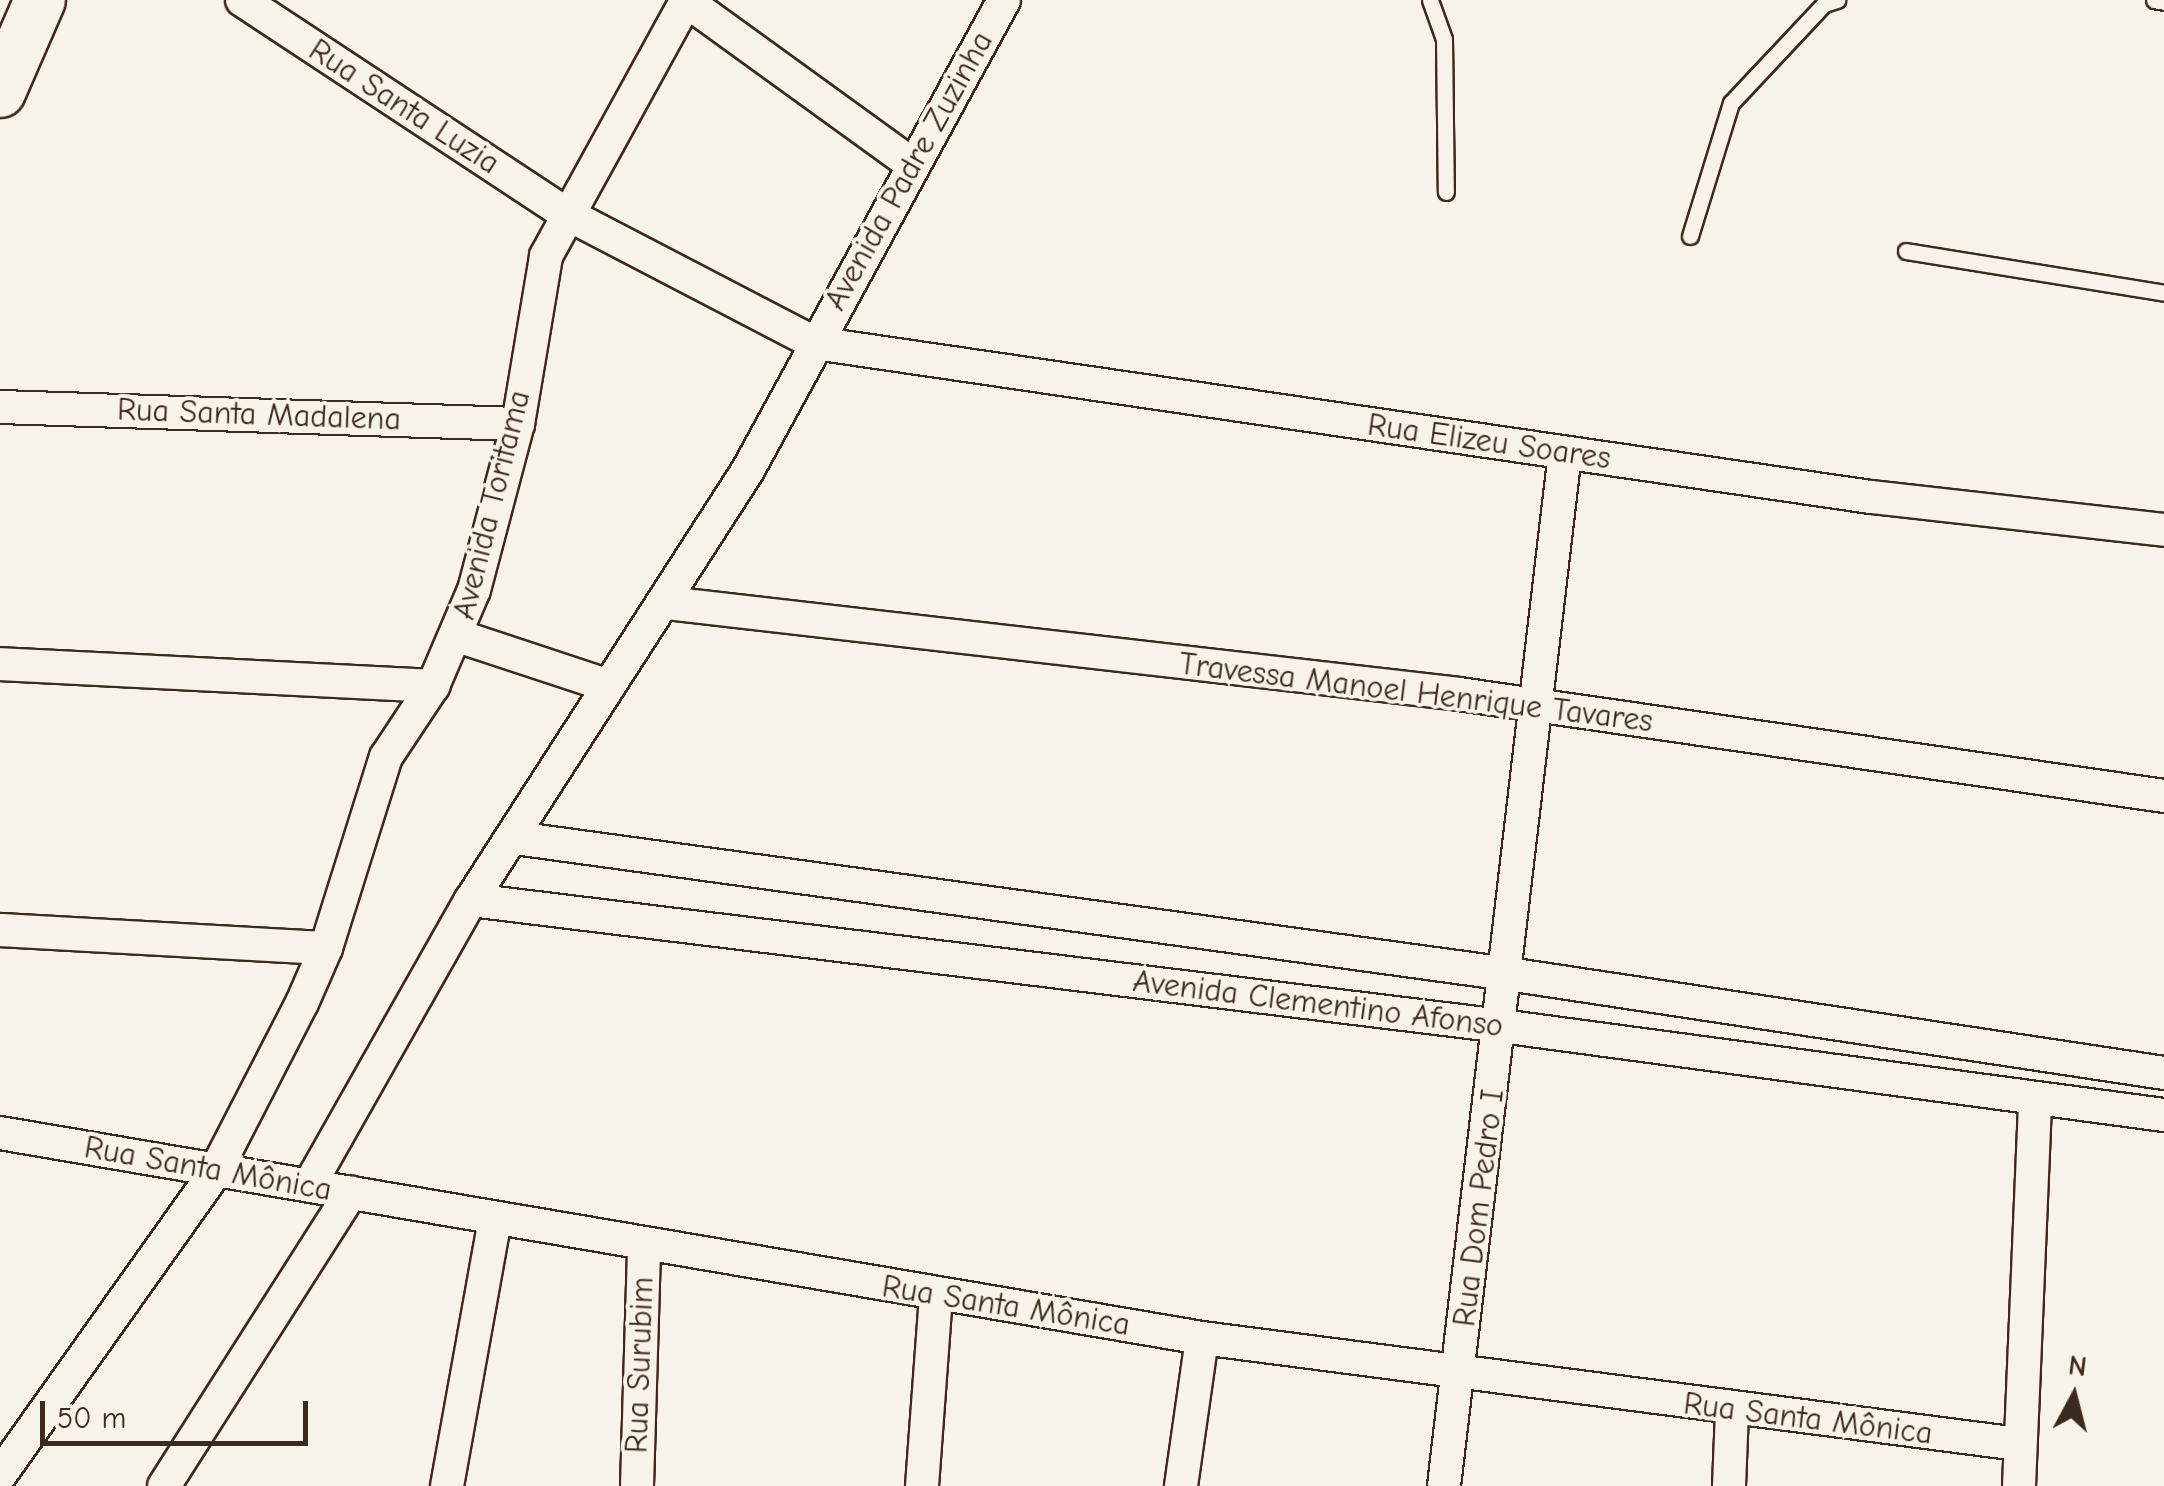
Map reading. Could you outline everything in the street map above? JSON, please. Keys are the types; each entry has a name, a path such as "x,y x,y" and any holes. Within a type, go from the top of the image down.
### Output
{"main road":[{"path":"0,92 40,0"}],"street":[{"name":"Rua Santa Luzia","path":"242,0 565,214 815,343"},
{"name":"Avenida Toritama","path":"0,1475 215,1172 326,948 386,757 433,686 458,636 518,424 532,312 565,214 686,0"},
{"path":"686,0 910,163"},
{"name":"Avenida Padre Zuzinha","path":"815,343 910,163 1004,0"},
{"path":"310,1184 471,900 667,602 815,343"},
{"name":"Rua Elizeu Soares","path":"815,343 1872,498 2164,530"},
{"name":"Rua Santa Madalena","path":"0,407 518,424"},
{"name":"Rua Dom Pedro I","path":"1444,1486 1540,706 1565,453"},
{"name":"Travessa Manoel Henrique Tavares","path":"667,602 1540,706 2164,796"},
{"path":"458,636 610,686"},
{"path":"0,664 433,686"},
{"name":"Avenida Clementino Afonso","path":"514,838 1508,974 2164,1073"},
{"name":"Avenida Clementino Afonso","path":"471,900 1501,1026 2164,1116"},
{"path":"1144,982 1146,925"},
{"path":"0,930 326,948"},
{"path":"2020,1486 2018,1444 2035,1098"},
{"name":"Rua Santa Mônica","path":"0,1133 936,1296 1202,1338 1460,1370 1732,1412 2018,1444"},
{"path":"164,1486 351,1193"},
{"path":"447,1486 495,1220"},
{"name":"Rua Surubim","path":"638,1486 644,1243"},
{"path":"922,1486 936,1296"},
{"path":"1181,1486 1202,1338"},
{"path":"1729,1486 1732,1412"}],"lane":[{"path":"1430,0 1444,39 1446,192"},
{"path":"1690,236 1730,104 1824,4 1837,0"},
{"path":"2154,0 2164,2"},
{"path":"1906,251 2164,292"}]}
